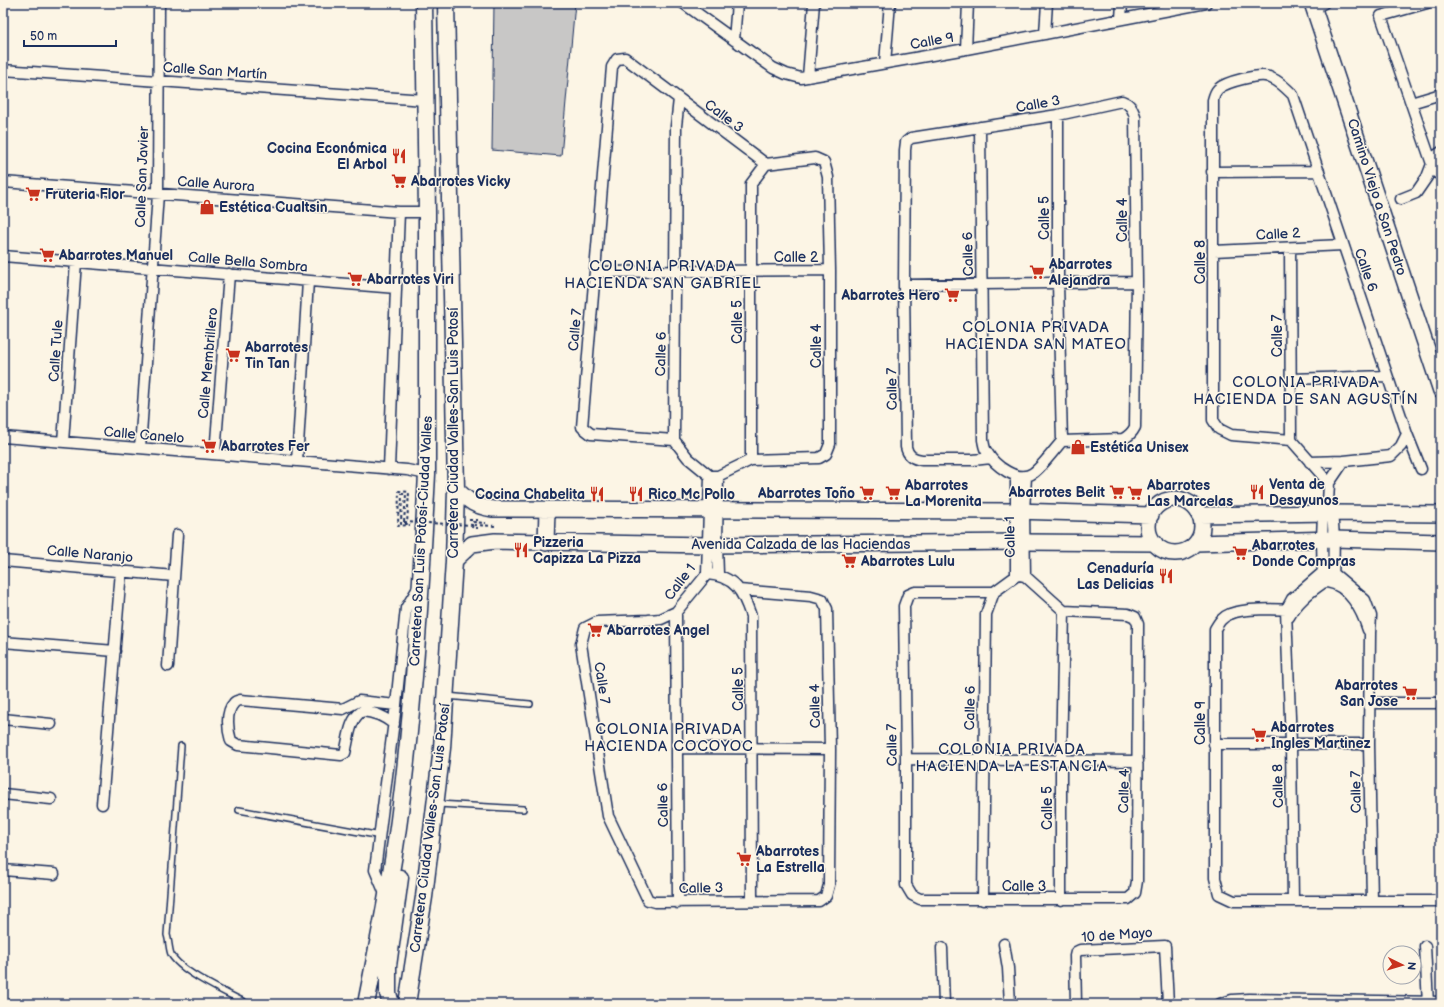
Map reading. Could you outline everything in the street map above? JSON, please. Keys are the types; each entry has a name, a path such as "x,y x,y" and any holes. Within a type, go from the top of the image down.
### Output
{"main road":[{"name":"Carretera San Luis Potosí-Ciudad Valles","path":"366,1004 399,820 414,674 425,515 427,474 427,212 424,3"},
{"name":"Carretera Ciudad Valles-San Luis Potosí","path":"407,1004 424,897 442,748 454,561 456,489 446,3"},
{"path":"391,1004 388,993 388,966 405,840 403,828 399,820"}],"street":[{"name":"Calle San Javier","path":"140,448 158,194 159,3"},
{"name":"Calle 9","path":"683,3 773,68 786,74 801,78 966,49 1206,3"},
{"path":"734,40 737,3"},
{"path":"808,77 814,3"},
{"path":"885,63 890,3"},
{"path":"966,49 968,3"},
{"path":"1045,34 1047,3"},
{"path":"1121,19 1122,3"},
{"path":"1427,3 1381,16 1432,164 1436,172 1441,176"},
{"name":"Camino Viejo a San Pedro","path":"1317,5 1441,391"},
{"name":"Calle 3","path":"617,59 625,58 678,100 766,164"},
{"name":"Calle 7","path":"617,59 612,67 582,427 590,434 674,440"},
{"name":"Calle San Martín","path":"3,70 425,100"},
{"name":"Calle 8","path":"1281,82 1267,76 1253,76 1218,88 1213,100 1212,172 1214,251 1214,420 1219,429 1231,435 1291,440"},
{"name":"Calle 6","path":"1281,82 1293,95 1407,434 1421,469"},
{"path":"1411,103 1441,94"},
{"name":"Calle 6","path":"674,440 676,126 678,100"},
{"name":"Calle 3","path":"906,142 911,138 1058,115 1115,102 1128,104"},
{"name":"Calle 4","path":"1062,441 1123,439 1129,436 1132,432 1135,420 1137,282 1135,116 1133,109 1128,104"},
{"name":"Calle 5","path":"1058,115 1058,283 1062,441"},
{"name":"Calle 6","path":"980,127 983,440 986,451 991,458 1001,466 1021,476"},
{"name":"Calle 7","path":"906,142 904,285 908,452 915,459 922,460 973,460 991,458"},
{"path":"1401,199 1416,193 1427,177 1434,157 1441,152"},
{"name":"Calle 4","path":"752,460 818,458 826,454 830,444 830,270 828,177 824,162 815,158 766,164"},
{"name":"Calle 5","path":"752,460 751,184 766,164"},
{"path":"1212,172 1319,172"},
{"name":"Calle Aurora","path":"3,182 399,212 427,212"},
{"path":"389,468 399,212"},
{"name":"Calle 2","path":"1214,251 1343,245"},
{"name":"Calle 7","path":"1290,248 1291,440"},
{"name":"Calle Bella Sombra","path":"3,256 396,288"},
{"name":"Calle Tule","path":"63,442 76,262"},
{"name":"Calle 2","path":"594,272 830,270"},
{"name":"Calle Membrillero","path":"215,454 230,274"},
{"path":"297,461 308,281"},
{"path":"904,285 1137,282"},
{"path":"1291,379 1388,376"},
{"path":"1310,462 1344,461 1391,456 1401,446 1407,434"},
{"name":"Calle Canelo","path":"3,437 389,468 427,474"},
{"path":"674,440 688,458 714,476 752,460"},
{"path":"1291,440 1329,483"},
{"path":"1021,476 1033,473 1062,441"},
{"path":"1289,610 1292,599 1328,578 1329,483 1344,461"},
{"name":"Calle 1","path":"585,628 597,622 648,620 662,618 676,612 707,574 712,545 714,476"},
{"name":"Calle 1","path":"1020,576 1021,476"},
{"path":"456,489 469,501 480,507 493,509 1020,511 1151,515"},
{"path":"1172,500 1178,500 1191,504 1199,515 1202,530 1196,543 1185,551 1172,553 1160,548 1155,543 1149,530 1149,520 1159,504 1172,500"},
{"path":"546,543 547,510"},
{"path":"1199,515 1328,510 1441,514"},
{"path":"168,666 177,536"},
{"path":"1196,543 1328,539 1441,542"},
{"name":"Avenida Calzada de las Haciendas","path":"454,561 472,544 495,541 712,545 1020,542 1155,543"},
{"name":"Calle 1","path":"712,545 718,574"},
{"name":"Calle Naranjo","path":"3,561 174,576"},
{"path":"102,804 121,571"},
{"path":"707,574 718,574"},
{"name":"Calle 5","path":"718,574 727,578 740,590 746,600 751,616 752,901"},
{"path":"994,592 1020,576 1064,611"},
{"name":"Calle 7","path":"1328,578 1365,600 1371,616 1369,744 1372,901"},
{"path":"386,896 376,870 394,724 406,608 420,584"},
{"name":"Calle 4","path":"740,590 811,596 822,599 827,609 830,749 829,885 826,896"},
{"name":"Calle 7","path":"912,895 906,885 904,606 908,595 915,592 994,592"},
{"name":"Calle 6","path":"983,900 986,614 994,592"},
{"name":"Calle 9","path":"1289,610 1242,611 1230,614 1220,620 1215,629 1215,878 1219,894 1234,901 1293,901"},
{"name":"Calle 8","path":"1289,610 1287,622 1291,744 1293,901"},
{"name":"Calle 4","path":"1064,611 1128,614 1135,617 1138,624 1137,881 1135,893"},
{"name":"Calle 5","path":"1061,900 1061,760 1064,611"},
{"name":"Calle 6","path":"676,612 678,903"},
{"name":"Calle 7","path":"585,628 581,644 608,816 648,900"},
{"path":"3,642 114,651"},
{"path":"394,724 385,717 371,711 362,710 352,723 345,753 341,755 238,745 231,741 228,730 229,712 234,703 240,700 344,709 359,701 396,705"},
{"path":"1370,703 1441,703"},
{"path":"3,719 51,724"},
{"path":"1214,744 1369,744"},
{"path":"677,748 830,749"},
{"path":"906,759 1138,761"},
{"path":"3,794 51,799"},
{"path":"3,870 54,874"},
{"name":"Calle 3","path":"912,895 920,899 1061,900 1128,899 1135,893"},
{"name":"Calle 3","path":"648,900 655,902 678,903 819,901 826,896"},
{"path":"1293,901 1441,901"},
{"path":"1004,944 1008,968 1010,1004"},
{"name":"10 de Mayo","path":"1076,1004 1076,952 1080,950 1165,946 1168,1004"},
{"path":"1425,946 1428,1003"},
{"path":"942,948 944,1004"},
{"path":"1220,1004 1249,999 1428,1003 1441,1002"}],"lane":[{"path":"445,696 530,704"},
{"path":"181,746 167,935 171,954 185,968 248,1004"},
{"path":"435,804 523,809"},
{"path":"239,810 380,836"}],"path":[{"path":"425,515 411,514 410,526 398,526 399,491 409,492 407,524 401,524 402,494 406,494 404,522 474,526 502,527"},
{"path":"455,519 490,521"},
{"path":"495,523 473,522 472,528 496,529"}],"building":[{"path":"494,3 575,3 561,156 492,150"}],"place":[{"name":"Cocina Económica El Arbol","path":"399,156"},
{"name":"Abarrotes Vicky","path":"399,181"},
{"name":"Fruteria Flor","path":"33,194"},
{"name":"Estética Cualtsin","path":"207,207"},
{"name":"Abarrotes Manuel","path":"47,255"},
{"name":"Abarrotes Alejandra","path":"1037,272"},
{"name":"Abarrotes Viri","path":"355,279"},
{"name":"Abarrotes Hero","path":"952,295"},
{"name":"Abarrotes Tin Tan","path":"233,355"},
{"name":"Abarrotes Fer","path":"209,446"},
{"name":"Estética Unisex","path":"1078,447"},
{"name":"Abarrotes Belit","path":"1117,492"},
{"name":"Venta de Desayunos","path":"1257,492"},
{"name":"Abarrotes Toño","path":"867,493"},
{"name":"Abarrotes La Morenita","path":"893,493"},
{"name":"Abarrotes Las Marcelas","path":"1135,493"},
{"name":"Cocina Chabelita","path":"597,494"},
{"name":"Rico Mc Pollo","path":"636,494"},
{"name":"Pizzeria Capizza La Pizza","path":"521,550"},
{"name":"Abarrotes Donde Compras","path":"1240,553"},
{"name":"Abarrotes Lulu","path":"849,561"},
{"name":"Cenaduría Las Delicias","path":"1166,576"},
{"name":"Abarrotes Angel","path":"595,630"},
{"name":"Abarrotes San Jose","path":"1410,693"},
{"name":"Abarrotes Ingles Martinez","path":"1259,735"},
{"name":"Abarrotes La Estrella","path":"744,859"}],"district":[{"name":"COLONIA PRIVADA HACIENDA SAN GABRIEL","path":"663,274"},
{"name":"COLONIA PRIVADA HACIENDA SAN MATEO","path":"1036,336"},
{"name":"COLONIA PRIVADA HACIENDA DE SAN AGUSTÍN","path":"1306,390"},
{"name":"COLONIA PRIVADA HACIENDA COCOYOC","path":"669,738"},
{"name":"COLONIA PRIVADA HACIENDA LA ESTANCIA","path":"1012,758"}]}
